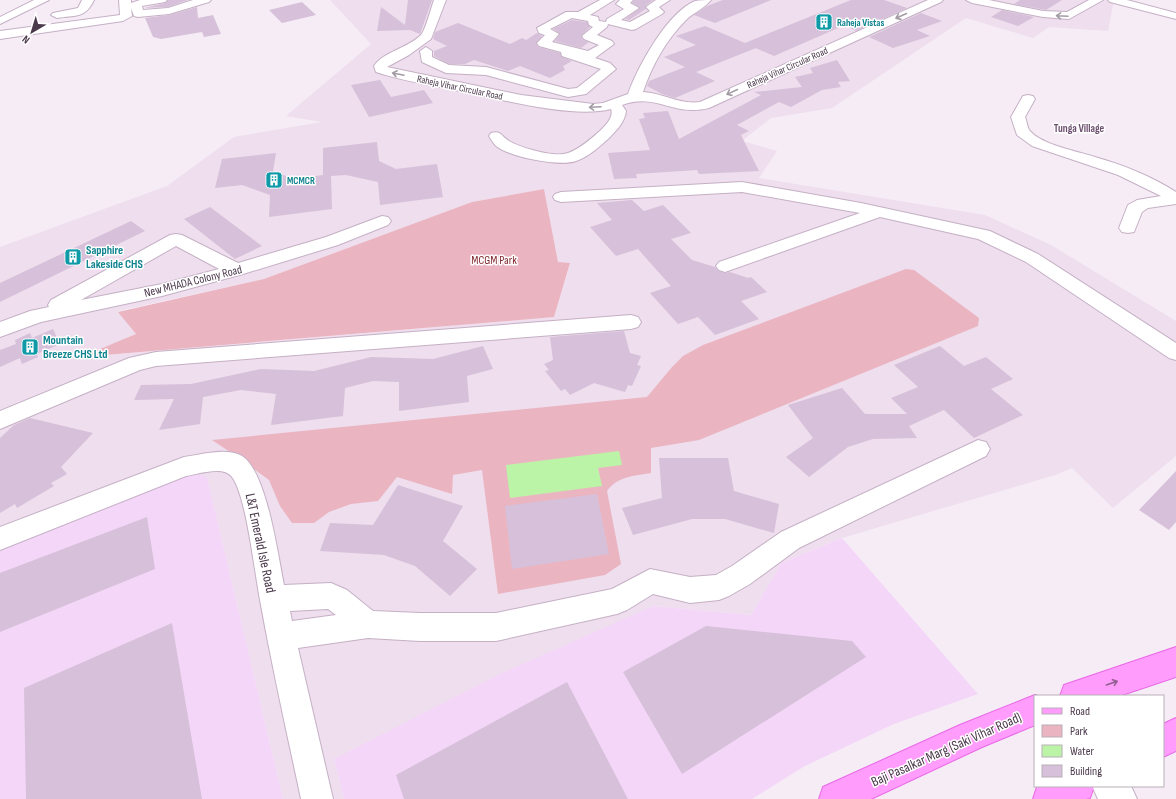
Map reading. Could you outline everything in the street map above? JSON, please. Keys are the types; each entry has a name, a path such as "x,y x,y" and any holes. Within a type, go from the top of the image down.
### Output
{"main road":[{"path":"1078,695 1176,662"},
{"name":"Baji Pasalkar Marg (Saki Vihar Road)","path":"835,799 978,732 1032,714"},
{"path":"1164,740 1176,734"},
{"path":"1049,799 1076,787"}],"street":[{"path":"0,22 43,0"},
{"path":"44,16 81,11 84,9 88,0"},
{"path":"0,35 123,18 126,16 125,0"},
{"path":"161,0 136,4 138,14 169,11 205,0"},
{"path":"440,0 427,36 426,44 426,59 440,67 486,71 568,93 581,90 610,69 566,53"},
{"path":"580,16 594,19 593,22 603,25 588,36 608,44 593,55 588,55 543,43 553,34 543,30 543,28 570,14 580,16 608,0"},
{"path":"627,0 622,4 633,8 611,21 632,26 658,12 652,8 664,0"},
{"path":"634,97 647,63 681,17 697,4 705,0"},
{"name":"Raheja Vihar Circular Road","path":"426,44 413,47 384,62 380,66 381,69 393,73 470,89 545,103 593,108 615,104 634,97 650,96 683,108 692,108 704,105 937,0"},
{"path":"972,0 1043,14 1069,16 1097,0"},
{"path":"1114,0 1176,16"},
{"path":"0,22 30,19"},
{"path":"1028,99 1018,117 1024,134 1040,143 1125,173 1160,188 1176,199"},
{"path":"496,136 502,143 520,150 553,158 571,158 610,131 619,114 619,110 615,104"},
{"path":"561,197 742,187 879,212 984,235 1032,258 1176,352"},
{"path":"1128,228 1134,209 1143,204 1176,199"},
{"path":"726,266 879,212"},
{"name":"New MHADA Colony Road","path":"0,330 37,316 162,290 236,270 332,242 382,221"},
{"path":"37,316 176,239 236,270"},
{"path":"0,420 136,363 156,359 630,322"},
{"path":"281,637 368,624 496,627 617,601 650,581 690,590 719,587 740,575 790,540 978,449"},
{"name":"L&T Emerald Isle Road","path":"0,539 184,467 214,462 233,463 242,471 253,495 273,599 317,799"},
{"path":"273,599 331,596 337,599 368,624"},
{"path":"1109,787 1120,799"}],"shaded area":[{"path":"330,0 1114,0 1108,31 1049,27 1033,38 966,18 832,108 771,118 742,141 777,151 759,178 985,215 1051,245 1176,321 1176,456 1113,508 1072,468 1055,475 842,538 781,563 751,615 653,606 334,759 344,799 283,799 207,477 0,548 0,247 167,186 234,137 322,122 286,116 371,44","holes":["544,189 558,262 570,264 554,317 83,357 136,334 118,311 264,279 472,202"]},
{"path":"190,472 207,477 283,799 0,799 0,548"},
{"path":"842,538 978,694 894,724 805,766 752,799 344,799 334,759 500,674 653,606 751,615 781,563"}],"green space":[{"name":"MCGM Park","path":"544,189 558,262 570,263 554,317 81,357 136,334 118,312 264,279 472,202"},
{"path":"906,269 914,270 979,318 978,326 699,440 651,448 651,473 633,476 616,482 607,491 621,564 605,575 498,594 482,470 453,475 452,494 397,477 378,501 351,504 329,512 314,523 292,523 280,506 269,480 212,440 647,397 683,356 703,345"}],"water":[{"path":"619,451 622,465 598,468 602,486 510,498 506,465"}],"building":[{"path":"168,0 188,0 168,7 144,8 165,3"},
{"path":"408,0 432,0 420,34 410,30 377,31 381,7 405,25"},
{"path":"634,0 653,0 645,6 646,9 629,20 625,19 640,8 632,3"},
{"path":"723,0 771,0 715,23 694,15 707,6"},
{"path":"851,0 884,0 907,8 856,31 845,25 774,56 756,48 696,72 715,81 675,98 662,94 647,86 649,81 685,67 664,57 696,45 676,36 705,26 745,43"},
{"path":"1020,0 1062,0 1046,10 1014,4"},
{"path":"302,2 316,15 282,23 269,10"},
{"path":"197,7 198,18 213,15 221,34 204,37 202,32 161,39 153,37 145,18 169,15"},
{"path":"1002,10 1034,17 1018,26 991,17"},
{"path":"921,13 942,21 917,30 930,36 893,48 869,37"},
{"path":"572,20 587,22 590,27 581,36 583,40 589,42 581,48 555,41 560,34 553,29"},
{"path":"458,23 510,44 522,38 526,40 537,33 542,36 536,43 538,47 560,53 562,57 572,61 563,66 565,70 550,78 520,66 508,71 474,60 465,64 449,64 434,56 434,51 447,46 433,39 435,32"},
{"path":"837,60 850,81 838,82 841,87 822,90 791,107 779,102 737,125 749,131 741,135 759,171 699,174 697,170 636,174 637,178 614,179 608,153 650,150 639,119 645,118 643,113 668,111 679,139 761,95 754,92 802,87 795,77 813,73 810,68"},
{"path":"380,80 391,97 424,90 433,103 369,117 351,85"},
{"name":"MCMCR","path":"377,142 379,161 396,169 437,164 443,197 380,205 378,182 346,175 331,176 332,209 269,217 270,195 242,185 215,188 222,159 276,153 273,171 294,179 323,175 323,148"},
{"path":"632,200 644,211 663,205 691,233 671,239 692,260 715,267 719,271 725,273 730,272 748,278 751,277 767,292 741,301 759,319 715,335 698,317 678,324 650,293 671,286 638,249 616,256 590,227 612,220 597,203"},
{"path":"210,207 262,246 235,259 184,219"},
{"name":"Sapphire Lakeside CHS","path":"131,221 145,231 0,302 0,283"},
{"name":"Mountain Breeze CHS Ltd","path":"53,329 60,344 37,354 38,357 22,364 20,358 0,367 0,350 16,344 15,340 30,333 32,338"},
{"path":"624,331 630,353 641,356 637,365 641,366 632,386 628,385 625,392 594,383 570,395 565,389 561,391 545,371 549,370 544,364 553,360 550,337"},
{"path":"483,346 493,369 467,376 469,402 399,411 399,382 373,381 345,388 343,416 271,425 276,394 241,390 203,397 200,424 159,430 174,399 134,400 141,385 191,384 261,369 314,371 371,357 433,359"},
{"path":"940,346 964,366 986,357 1013,379 991,389 1023,415 974,438 944,410 909,426 917,438 873,439 848,447 809,477 786,457 813,438 788,405 842,388 865,414 907,414 891,398 918,387 894,365"},
{"path":"30,418 93,433 61,467 67,474 51,483 54,486 17,508 15,504 0,513 0,438 14,425"},
{"path":"659,458 728,458 734,491 779,504 774,533 725,519 692,519 633,535 622,508 662,498"},
{"path":"1176,471 1176,522 1169,530 1139,510"},
{"path":"398,485 463,506 443,541 477,569 450,596 415,566 384,555 320,551 330,523 373,525"},
{"path":"597,494 609,554 512,569 505,506"},
{"path":"147,517 155,569 0,632 0,573"},
{"path":"172,623 202,799 26,799 24,688"},
{"path":"706,626 852,641 866,657 682,774 623,672"},
{"path":"567,682 628,799 404,799 396,775"}],"place":[{"name":"Raheja Vistas","path":"824,22"},
{"name":"MCMCR","path":"274,180"},
{"name":"Sapphire Lakeside CHS","path":"73,257"},
{"name":"Mountain Breeze CHS Ltd","path":"30,347"}],"district":[{"name":"Tunga Village","path":"1079,128"}]}
